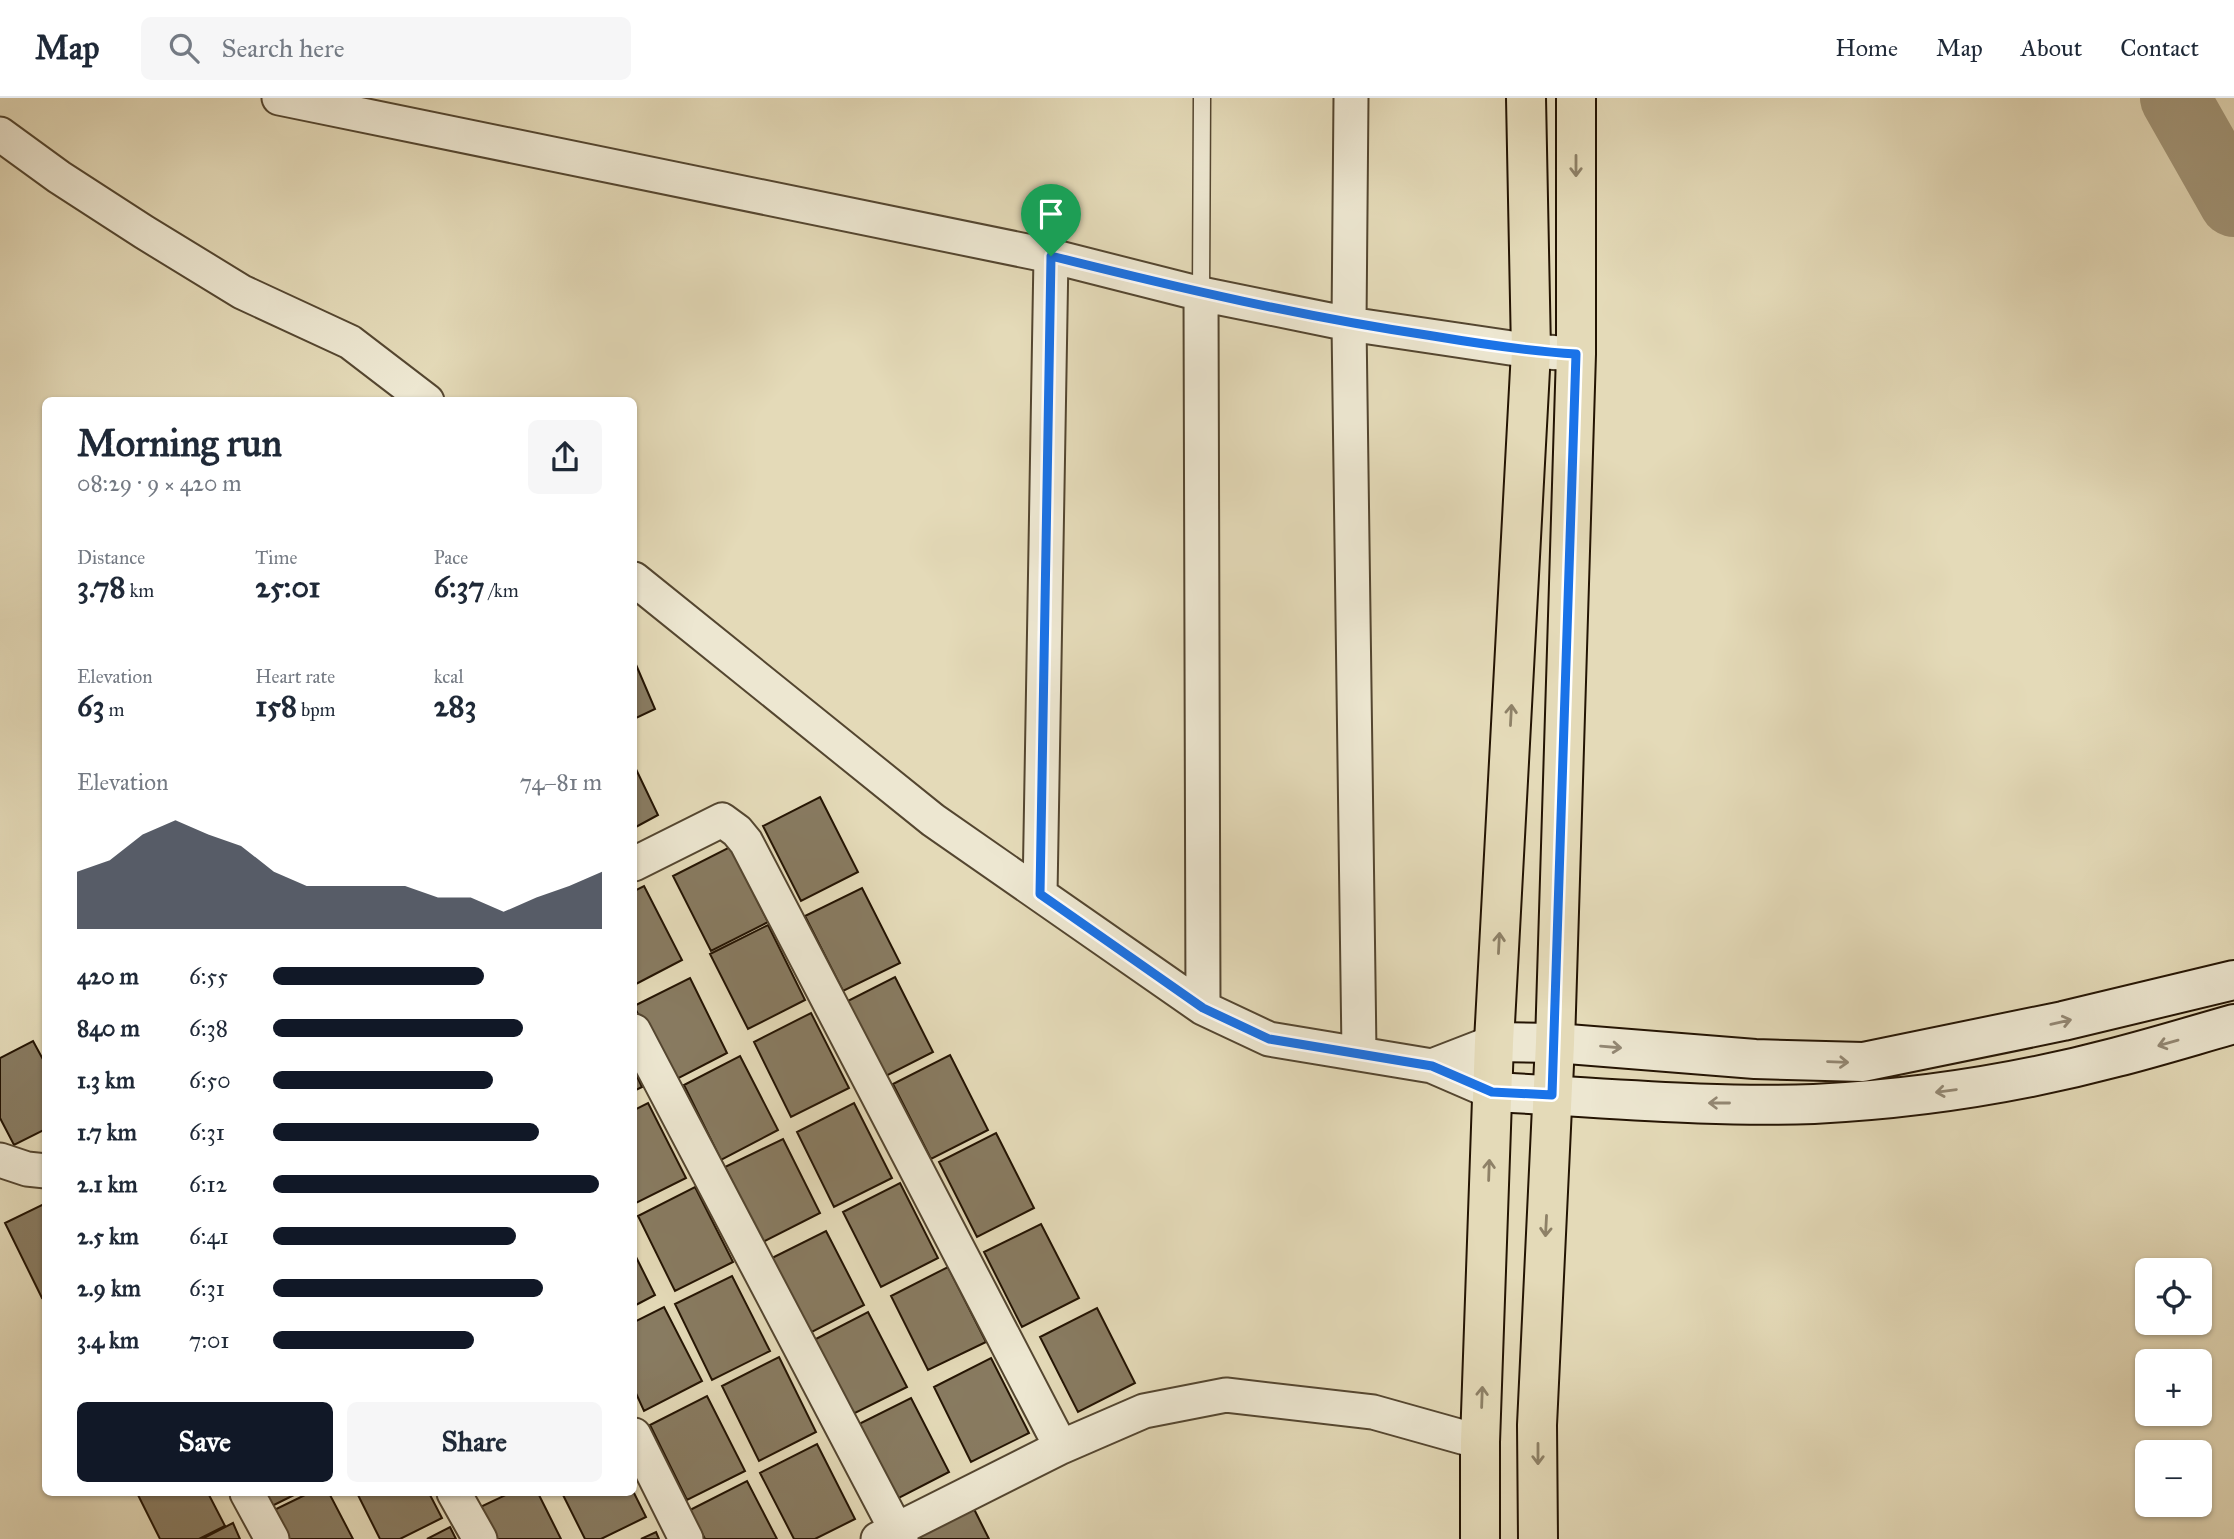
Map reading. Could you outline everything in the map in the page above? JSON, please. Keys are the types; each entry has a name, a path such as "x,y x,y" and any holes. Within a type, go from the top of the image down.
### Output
{"main road":[{"path":"1480,1539 1480,1442 1494,1042 1531,351 1526,98"},
{"path":"1538,1539 1537,1425 1555,1042 1576,354 1576,98"},
{"path":"1494,1042 1555,1042 1755,1059 1863,1062 2063,1021 2234,980"},
{"path":"1492,1092 1704,1103 1813,1104 1908,1096 2003,1083 2090,1063 2234,1024"}],"street":[{"path":"279,98 1051,256 1201,294 1349,324 1531,351 1576,354"},
{"path":"1351,98 1349,324 1359,1052"},
{"path":"0,134 59,177 242,292 350,342 421,397"},
{"path":"1040,894 1051,256"},
{"path":"1201,294 1203,1008"},
{"path":"637,581 933,820 1203,1008 1269,1039 1432,1066 1492,1092"},
{"path":"637,862 722,820 746,842 1061,1447"},
{"path":"637,1037 891,1536 1061,1447 1144,1412 1226,1395 1373,1412 1480,1442"},
{"path":"1432,1066 1494,1042"},
{"path":"0,1160 27,1169 42,1171"},
{"path":"637,1441 686,1539"},
{"path":"249,1496 272,1539"},
{"path":"456,1496 480,1539"}],"lane":[{"path":"1201,294 1202,98"}],"building":[{"path":"637,667 655,709 637,718"},
{"path":"637,771 658,815 637,826"},
{"path":"820,797 858,872 801,901 763,826"},
{"path":"730,847 768,922 711,951 673,876"},
{"path":"644,886 682,960 637,983 637,890"},
{"path":"862,888 900,963 843,991 805,916"},
{"path":"768,925 805,1000 748,1029 710,954"},
{"path":"895,977 933,1052 876,1081 838,1006"},
{"path":"690,978 727,1053 671,1082 637,1012 637,1004"},
{"path":"811,1013 849,1088 791,1117 754,1042"},
{"path":"33,1041 42,1058 42,1131 14,1145 0,1118 0,1058"},
{"path":"950,1055 988,1130 931,1159 893,1084"},
{"path":"740,1056 778,1130 721,1160 684,1085"},
{"path":"637,1076 642,1087 637,1090"},
{"path":"648,1103 686,1178 637,1202 637,1108"},
{"path":"854,1103 892,1178 834,1207 797,1132"},
{"path":"996,1133 1034,1208 977,1237 939,1162"},
{"path":"783,1139 820,1213 763,1242 725,1167"},
{"path":"900,1183 938,1258 881,1287 843,1212"},
{"path":"695,1187 733,1262 675,1291 638,1216"},
{"path":"42,1205 42,1298 5,1223"},
{"path":"1041,1224 1079,1298 1022,1327 984,1252"},
{"path":"826,1231 864,1305 806,1335 768,1260"},
{"path":"637,1259 655,1295 637,1304"},
{"path":"948,1267 986,1342 928,1370 891,1296"},
{"path":"732,1276 770,1351 712,1380 675,1304"},
{"path":"664,1307 702,1381 644,1411 637,1396 637,1320"},
{"path":"1097,1308 1135,1383 1078,1412 1040,1337"},
{"path":"868,1312 907,1387 849,1416 812,1341"},
{"path":"779,1357 816,1432 759,1461 722,1386"},
{"path":"991,1358 1029,1433 971,1462 934,1387"},
{"path":"707,1396 745,1471 687,1500 650,1425"},
{"path":"911,1398 949,1472 891,1502 853,1427"},
{"path":"817,1444 855,1519 815,1539 794,1539 760,1473"},
{"path":"747,1481 777,1539 705,1539 690,1510"},
{"path":"138,1496 210,1496 225,1526 199,1539 160,1539"},
{"path":"252,1496 292,1496 260,1512"},
{"path":"303,1496 331,1496 353,1539 281,1539 268,1513"},
{"path":"358,1496 431,1496 442,1518 400,1539 380,1539"},
{"path":"504,1496 540,1496 561,1539 489,1539 474,1510"},
{"path":"564,1496 636,1496 646,1517 601,1539 585,1539"},
{"path":"973,1507 989,1539 918,1539 916,1536"},
{"path":"233,1523 240,1539 202,1539"},
{"path":"450,1527 456,1539 427,1539"},
{"path":"656,1532 659,1539 641,1539"}],"waterway":[{"path":"2175,98 2234,202"}],"route":[{"path":"1051,256 1201,294 1349,324 1531,351 1576,354 1552,1095 1492,1092 1432,1066 1269,1039 1203,1008 1040,894 1051,256"}]}
